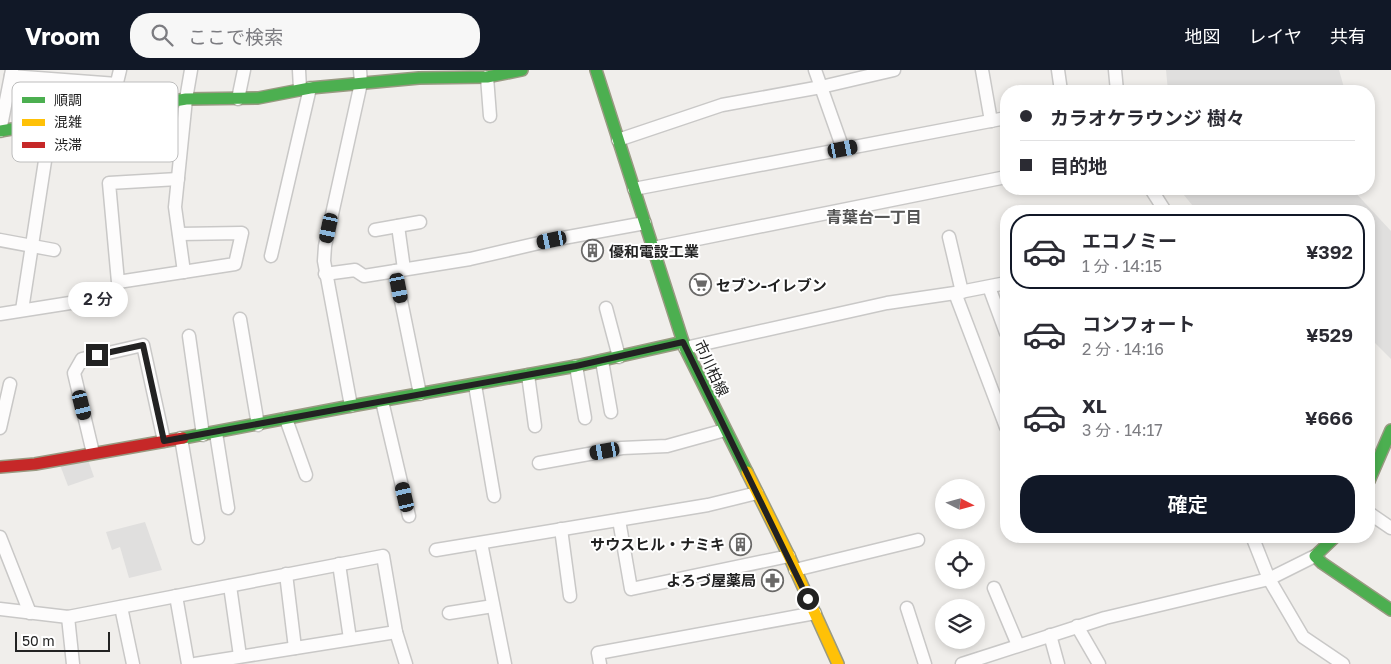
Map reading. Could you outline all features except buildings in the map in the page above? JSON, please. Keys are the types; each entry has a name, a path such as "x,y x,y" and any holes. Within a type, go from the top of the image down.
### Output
{"street":[{"path":"184,272 174,207 191,70"},
{"path":"238,99 244,70"},
{"path":"271,256 305,88 299,70"},
{"path":"178,100 258,98 361,76 469,74 487,77 522,70"},
{"name":"市川柏線","path":"596,70 684,345 789,556 838,664"},
{"path":"815,70 843,149"},
{"path":"618,140 722,105 821,87 894,70"},
{"path":"982,70 992,121"},
{"path":"1058,70 1060,85"},
{"path":"1115,70 1116,85"},
{"path":"0,131 3,98 12,73 98,82"},
{"path":"351,406 324,261 325,246 361,76"},
{"path":"487,77 490,116"},
{"path":"634,189 1000,119"},
{"path":"22,310 44,162"},
{"path":"653,248 1000,178"},
{"path":"178,179 108,183 118,282 235,264 242,233 179,234"},
{"path":"375,230 420,222"},
{"path":"325,274 355,270 364,276 470,259 552,240 645,223"},
{"path":"398,226 400,270 420,394"},
{"path":"949,237 958,293 1000,410"},
{"path":"0,240 54,250"},
{"path":"0,467 35,464 286,420 351,406 602,361 887,303 958,293 1000,284"},
{"path":"989,287 1000,317"},
{"path":"0,314 70,303"},
{"path":"606,308 618,357"},
{"path":"240,319 258,425"},
{"path":"189,336 209,434 228,508"},
{"path":"93,453 74,373 82,359 143,345 164,441"},
{"path":"602,361 611,412"},
{"path":"576,366 584,418"},
{"path":"528,375 535,426"},
{"path":"0,428 10,384"},
{"path":"475,385 494,496"},
{"path":"382,401 409,516"},
{"path":"286,420 306,475"},
{"path":"539,463 622,448 667,446 725,430"},
{"path":"1375,471 1387,451 1391,430"},
{"path":"181,438 198,538"},
{"path":"436,550 708,505 757,493"},
{"path":"1375,517 1391,528"},
{"path":"619,520 631,589 789,556"},
{"path":"561,529 570,596"},
{"path":"0,537 30,612"},
{"path":"795,570 918,540"},
{"path":"481,543 504,664"},
{"path":"1255,543 1269,579 1303,637 1343,664"},
{"path":"962,664 1105,618 1269,579 1316,556 1329,543"},
{"path":"0,609 68,617 383,556 396,632 406,664"},
{"path":"1316,556 1322,563 1391,610"},
{"path":"338,564 350,639"},
{"path":"286,574 295,648"},
{"path":"230,586 240,656"},
{"path":"994,588 1018,646"},
{"path":"176,596 188,664"},
{"path":"449,613 493,606"},
{"path":"121,607 133,664"},
{"path":"907,608 926,664"},
{"path":"600,664 598,653 815,613"},
{"path":"68,617 73,664"},
{"path":"1077,626 1099,664"},
{"path":"195,664 240,656 264,658 295,648 396,632"},
{"path":"1050,635 1058,664"}],"shaded area":[{"path":"1166,70 1339,70 1343,85 1167,85"},
{"path":"1184,195 1358,195 1367,205 1192,205"},
{"path":"1375,214 1391,231 1391,359 1375,343"},
{"path":"88,460 94,477 68,486 60,465"},
{"path":"145,522 162,570 129,578 120,547 112,550 106,532"}],"traffic: fast":[{"path":"178,100 258,98 310,88 419,78 487,77 522,70"},
{"path":"596,70 685,348 747,472"},
{"path":"0,131 12,129"},
{"path":"183,438 576,366 683,342"},
{"path":"1375,467 1391,430"},
{"path":"1329,543 1315,556 1322,563 1391,610"}],"traffic: slow":[{"path":"747,472 789,556 838,664"}],"traffic: jam":[{"path":"0,467 35,464 183,438"}],"place":[{"name":"優和電設工業","path":"593,251"},
{"name":"セブン-イレブン","path":"700,285"},
{"name":"サウスヒル・ナミキ","path":"741,544"},
{"name":"よろづ屋薬局","path":"772,580"}],"district":[{"name":"青葉台一丁目","path":"874,217"}],"route":[{"path":"97,355 143,345 164,441 576,366 683,342 789,556 808,599"}]}
